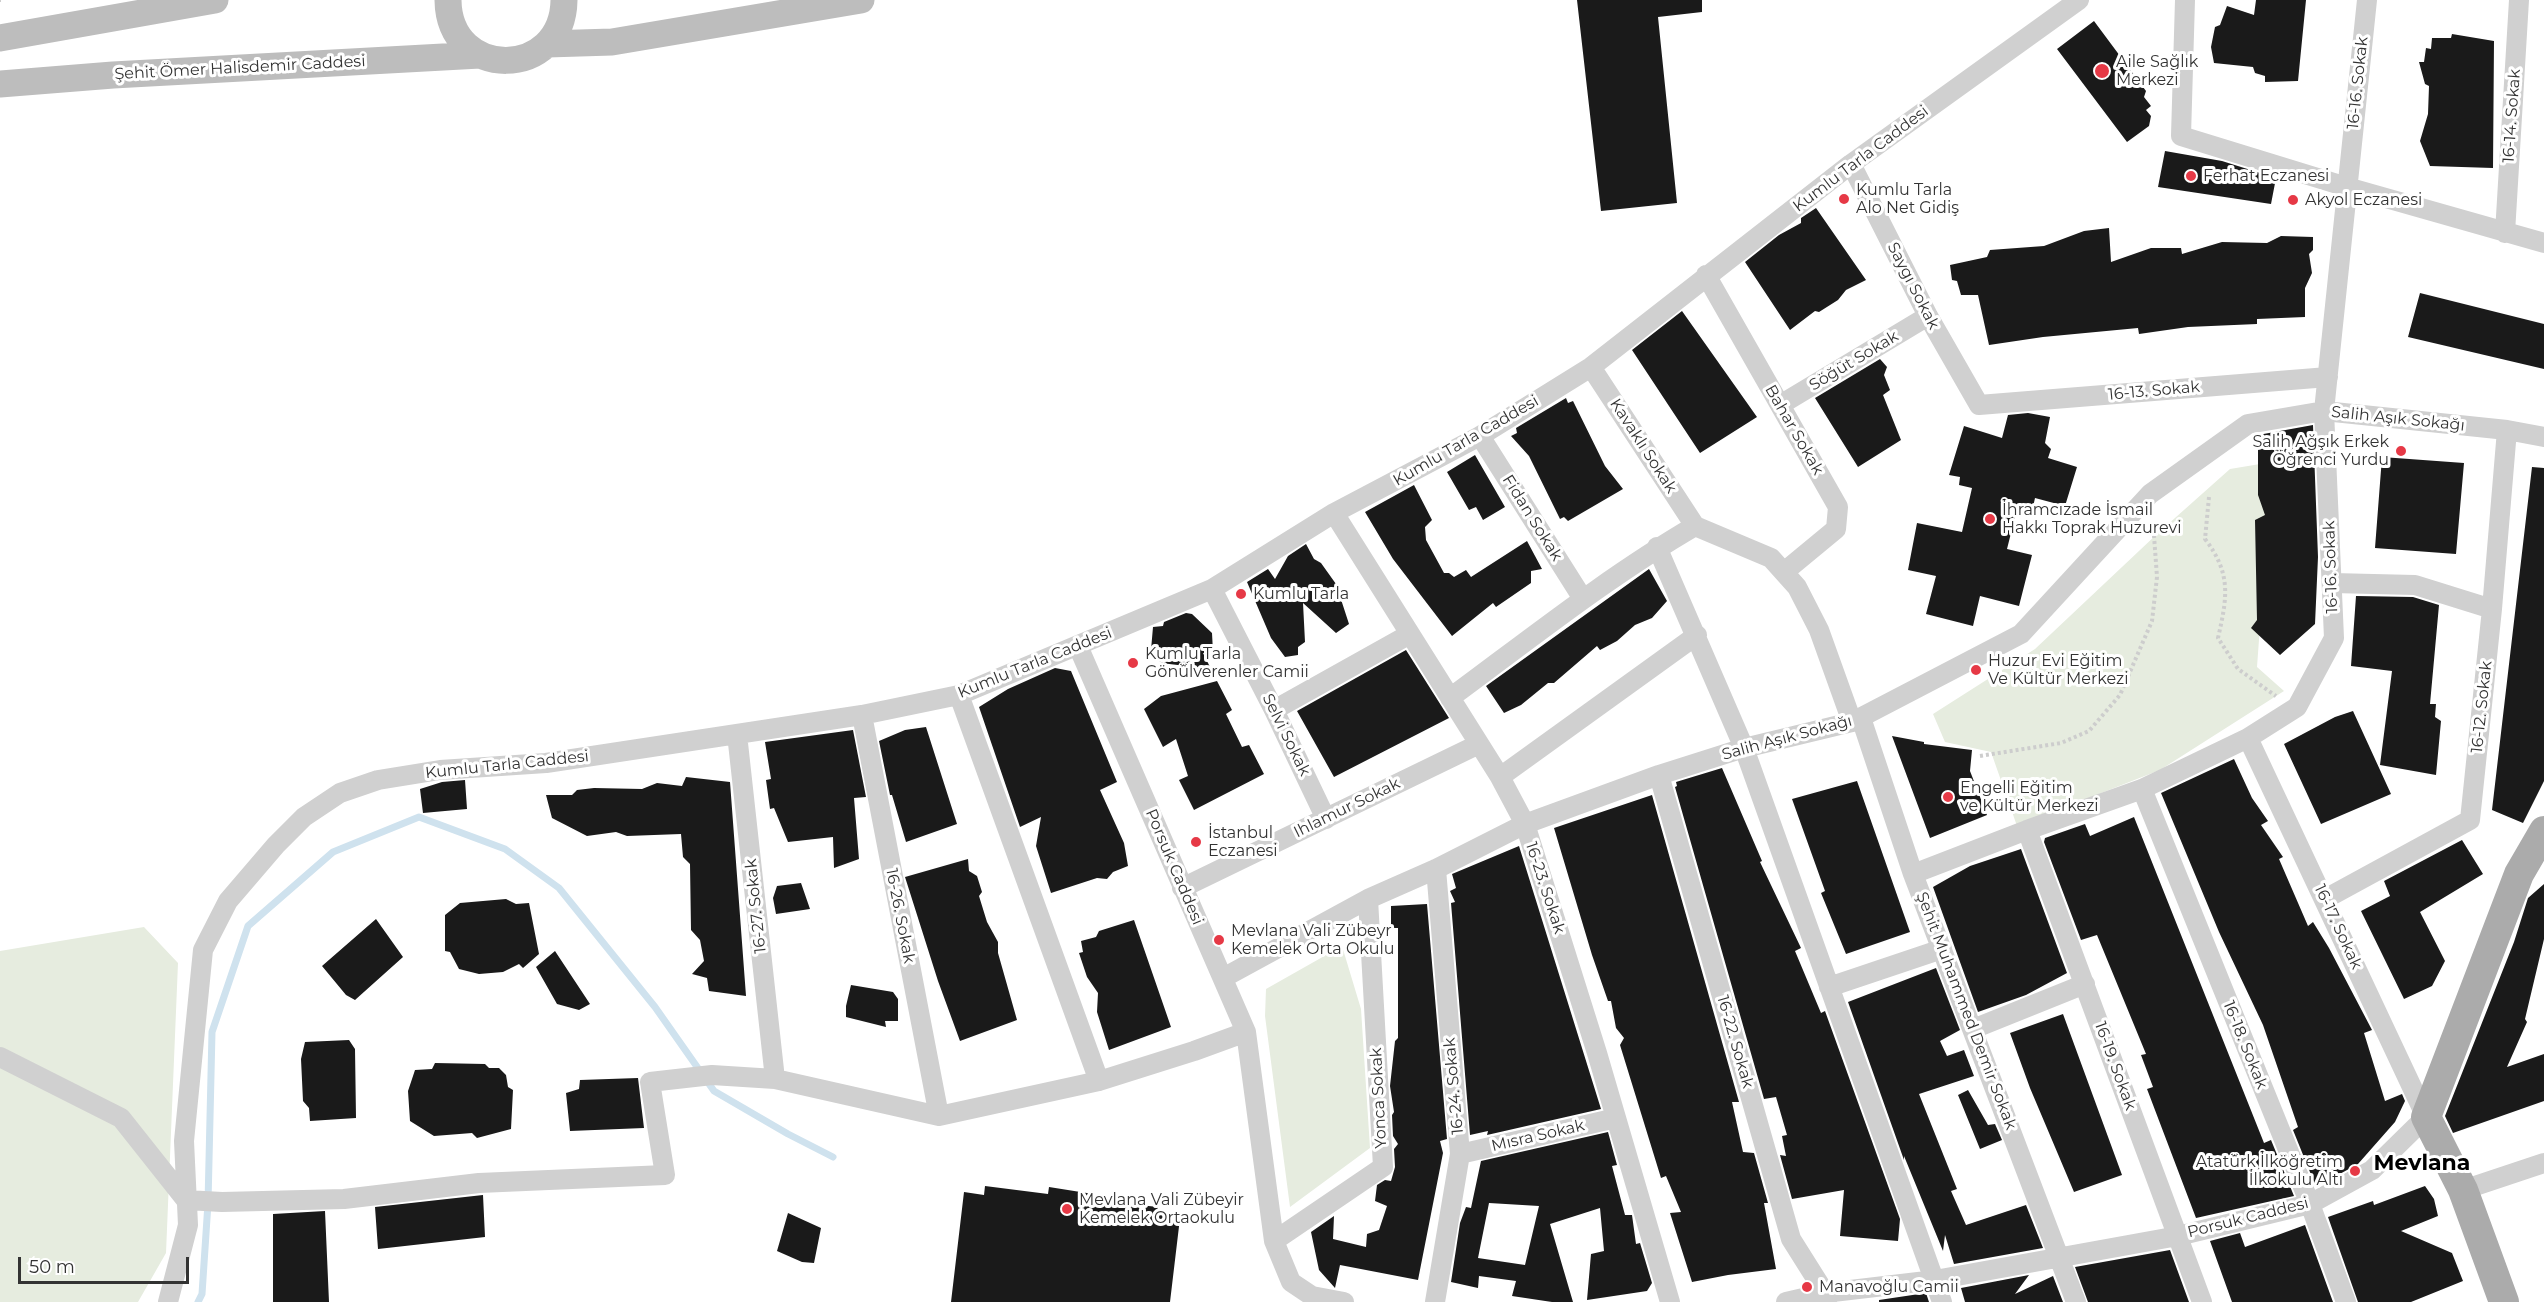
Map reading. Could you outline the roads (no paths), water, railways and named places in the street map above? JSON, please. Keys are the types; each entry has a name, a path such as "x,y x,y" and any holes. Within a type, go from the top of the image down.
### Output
{"main road":[{"path":"0,38 215,0"},
{"path":"448,0 450,19 455,32 469,48 480,55"},
{"path":"547,44 560,24 564,0"},
{"path":"547,44 612,42 861,0"},
{"name":"Şehit Ömer Halisdemir Caddesi","path":"0,84 113,75 480,55 493,60 514,60 533,54 547,44"},
{"name":"Porsuk Caddesi","path":"2426,1117 2519,874 2544,831"},
{"path":"2519,874 2544,859"},
{"path":"2426,1117 2463,1190 2504,1302"}],"street":[{"name":"Kumlu Tarla Caddesi","path":"168,1302 188,1225 204,1201 184,1141 202,950 228,901 276,845 304,817 340,793 378,780 440,770 546,763 862,715 959,695 1212,589 1334,513 1480,436 1591,367 1851,164 2079,0"},
{"path":"2185,0 2181,136 2347,188 2544,243"},
{"name":"16-16. Sokak","path":"1913,874 2142,789 2248,738 2297,707 2334,638 2324,411 2367,0"},
{"name":"16-14. Sokak","path":"2505,233 2519,0"},
{"name":"Saygı Sokak","path":"1851,164 1928,316 1979,405"},
{"name":"Bahar Sokak","path":"1706,275 1838,507 1836,529 1784,572"},
{"name":"Söğüt Sokak","path":"1780,405 1928,316"},
{"name":"Kavaklı Sokak","path":"1591,367 1695,526"},
{"name":"16-13. Sokak","path":"1979,405 2328,377"},
{"name":"Salih Aşık Sokağı","path":"1223,978 1368,899 1436,869 1525,824 1659,775 1744,748 1857,720 2021,634 2150,494 2248,424 2324,411 2507,430 2544,437"},
{"name":"16-12. Sokak","path":"2325,899 2470,819 2492,609 2507,430"},
{"name":"Fidan Sokak","path":"1480,436 1583,599"},
{"name":"16-23. Sokak","path":"1334,513 1500,777 1525,824 1670,1302"},
{"path":"1450,698 1583,599 1695,526"},
{"name":"Şehit Muhammed Demir Sokak","path":"1695,526 1771,558 1797,586 1819,630 1857,720 1913,874 2076,1302"},
{"path":"1658,548 1744,748 1942,1302"},
{"path":"2332,583 2415,585 2492,609"},
{"name":"Selvi Sokak","path":"1212,589 1275,710 1326,819"},
{"path":"1275,710 1410,634"},
{"path":"1500,777 1697,635"},
{"name":"Porsuk Caddesi","path":"1078,646 1246,1032 1274,1240 1291,1282 1312,1296 1344,1302"},
{"path":"959,695 1099,1081"},
{"name":"16-26. Sokak","path":"862,715 939,1116"},
{"name":"16-27. Sokak","path":"737,734 775,1079"},
{"name":"16-17. Sokak","path":"2248,738 2426,1117"},
{"name":"Ihlamur Sokak","path":"1182,888 1479,744"},
{"name":"16-22. Sokak","path":"1659,775 1791,1239 1826,1297"},
{"name":"16-18. Sokak","path":"2142,789 2310,1204 2346,1302"},
{"name":"16-19. Sokak","path":"2027,830 2202,1302"},
{"name":"16-24. Sokak","path":"1434,1302 1460,1154 1436,869"},
{"name":"Yonca Sokak","path":"1274,1240 1383,1167 1368,899"},
{"path":"1829,987 1942,949"},
{"path":"1973,1029 2085,984"},
{"path":"0,1057 121,1118 204,1201 344,1199 479,1183 665,1175 650,1082 712,1075 775,1079 939,1116 1099,1081 1194,1052 1246,1032"},
{"name":"Porsuk Caddesi","path":"1786,1302 1935,1280 2178,1236 2310,1204 2372,1170 2426,1117"},
{"name":"Mısra Sokak","path":"1460,1154 1616,1118"},
{"path":"2463,1190 2544,1163"}],"waterway":[{"path":"198,1302 202,1294 208,1203 212,1032 248,926 333,852 419,817 505,849 559,888 655,1007 714,1091 833,1157"}],"place":[{"name":"Aile Sağlık Merkezi","path":"2102,71"},
{"name":"Ferhat Eczanesi","path":"2191,176"},
{"name":"Kumlu Tarla Alo Net Gidiş","path":"1844,199"},
{"name":"Akyol Eczanesi","path":"2293,200"},
{"name":"Salih Ağşık Erkek Öğrenci Yurdu","path":"2401,451"},
{"name":"İhramcızade İsmail Hakkı Toprak Huzurevi","path":"1990,519"},
{"name":"Kumlu Tarla","path":"1241,594"},
{"name":"Kumlu Tarla Gönülverenler Camii","path":"1133,663"},
{"name":"Huzur Evi Eğitim Ve Kültür Merkezi","path":"1976,670"},
{"name":"Engelli Eğitim ve Kültür Merkezi","path":"1948,797"},
{"name":"İstanbul Eczanesi","path":"1196,842"},
{"name":"Mevlana Vali Zübeyr Kemelek Orta Okulu","path":"1219,940"},
{"name":"Atatürk İlköğretim İlkokulu Altı","path":"2355,1171"},
{"name":"Mevlana Vali Zübeyir Kemelek Ortaokulu","path":"1067,1209"},
{"name":"Manavoğlu Camii","path":"1807,1287"}],"district":[{"name":"Mevlana","path":"2422,1164"}]}
